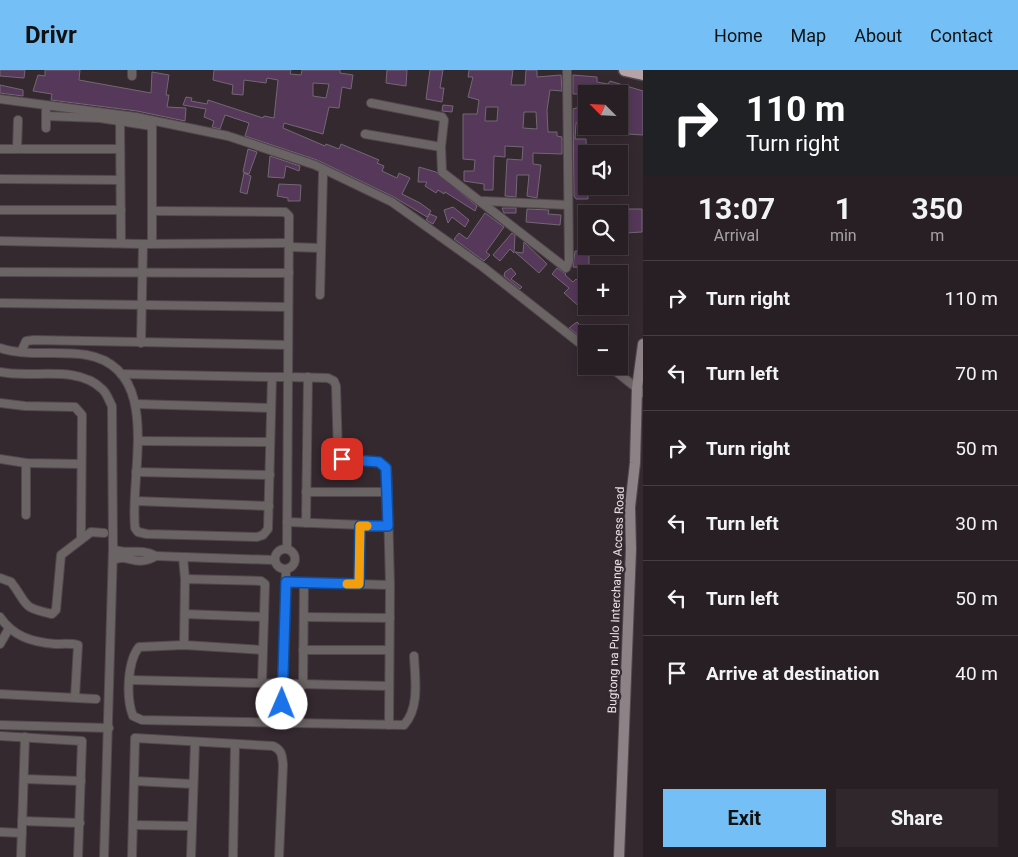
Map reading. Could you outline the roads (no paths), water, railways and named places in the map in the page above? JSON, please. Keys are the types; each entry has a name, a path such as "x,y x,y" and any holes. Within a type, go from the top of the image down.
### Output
{"highway":[{"path":"625,70 643,74"}],"main road":[{"name":"Bugtong na Pulo Interchange Access Road","path":"619,857 631,549 630,507 643,344"}],"street":[{"path":"371,103 442,117 444,120 441,147 442,172 483,201 566,268 569,262 567,70"},
{"path":"0,100 10,103"},
{"path":"0,100 136,117 210,132 316,165 392,202 483,267 578,342"},
{"path":"46,128 46,113 120,120 153,127 152,244"},
{"path":"17,149 18,120"},
{"path":"120,120 121,243"},
{"path":"365,134 441,147"},
{"path":"0,149 120,149"},
{"path":"320,295 324,173"},
{"path":"0,178 120,180"},
{"path":"483,201 568,205"},
{"path":"0,210 121,210"},
{"path":"153,211 285,212 289,216 286,549"},
{"path":"0,240 142,244 289,245 321,248"},
{"path":"141,344 142,244"},
{"path":"0,272 289,273"},
{"path":"0,303 288,307"},
{"path":"21,352 26,341 34,340 141,344 288,345"},
{"path":"86,355 87,342"},
{"path":"0,348 21,352 86,355 99,358 116,369 126,379 136,404 138,441 135,528 138,532 147,534 257,537 263,535 268,528 272,377"},
{"path":"0,372 76,376 95,383 104,390 112,406 113,549 104,857"},
{"path":"121,374 308,377 334,380 338,454 347,461 379,462 386,468 390,585 389,725"},
{"path":"620,375 640,391"},
{"path":"306,522 308,377"},
{"path":"0,402 25,406 75,407 82,415 81,538"},
{"path":"136,404 271,408"},
{"path":"138,441 270,442"},
{"path":"0,459 26,463 81,464"},
{"path":"26,463 26,515"},
{"path":"136,472 270,475"},
{"path":"306,492 387,492"},
{"path":"135,501 269,506"},
{"path":"287,522 388,526"},
{"path":"359,584 360,526"},
{"path":"0,578 11,582 25,605 29,608 54,613 61,554 91,532 104,533"},
{"path":"113,549 125,553 140,550 156,556 274,560"},
{"path":"274,560 278,551 286,549 292,552 295,558 294,564 286,569"},
{"path":"112,560 119,557 140,562 156,556"},
{"path":"183,557 185,579 184,644"},
{"path":"274,560 277,566 286,569"},
{"path":"282,724 286,569"},
{"path":"185,579 261,581 265,584 262,684"},
{"path":"286,582 390,585"},
{"path":"303,684 304,582"},
{"path":"185,614 264,617"},
{"path":"0,617 8,630 31,640 78,645 75,697"},
{"path":"304,617 390,618"},
{"path":"0,644 8,630"},
{"path":"263,650 184,644 139,647 132,657 130,708 134,716 142,720 404,725 410,718 415,695 414,656"},
{"path":"303,650 389,650"},
{"path":"130,680 388,686"},
{"path":"0,694 96,699"},
{"path":"0,725 109,728"},
{"path":"0,736 80,739 83,742 78,857"},
{"path":"21,857 25,737"},
{"path":"132,857 135,738 273,746 282,753 279,857"},
{"path":"191,857 195,742"},
{"path":"233,857 235,744"},
{"path":"24,779 81,781"},
{"path":"134,782 193,784"},
{"path":"22,821 80,823"},
{"path":"133,825 192,826"},
{"path":"0,832 22,833"}]}
